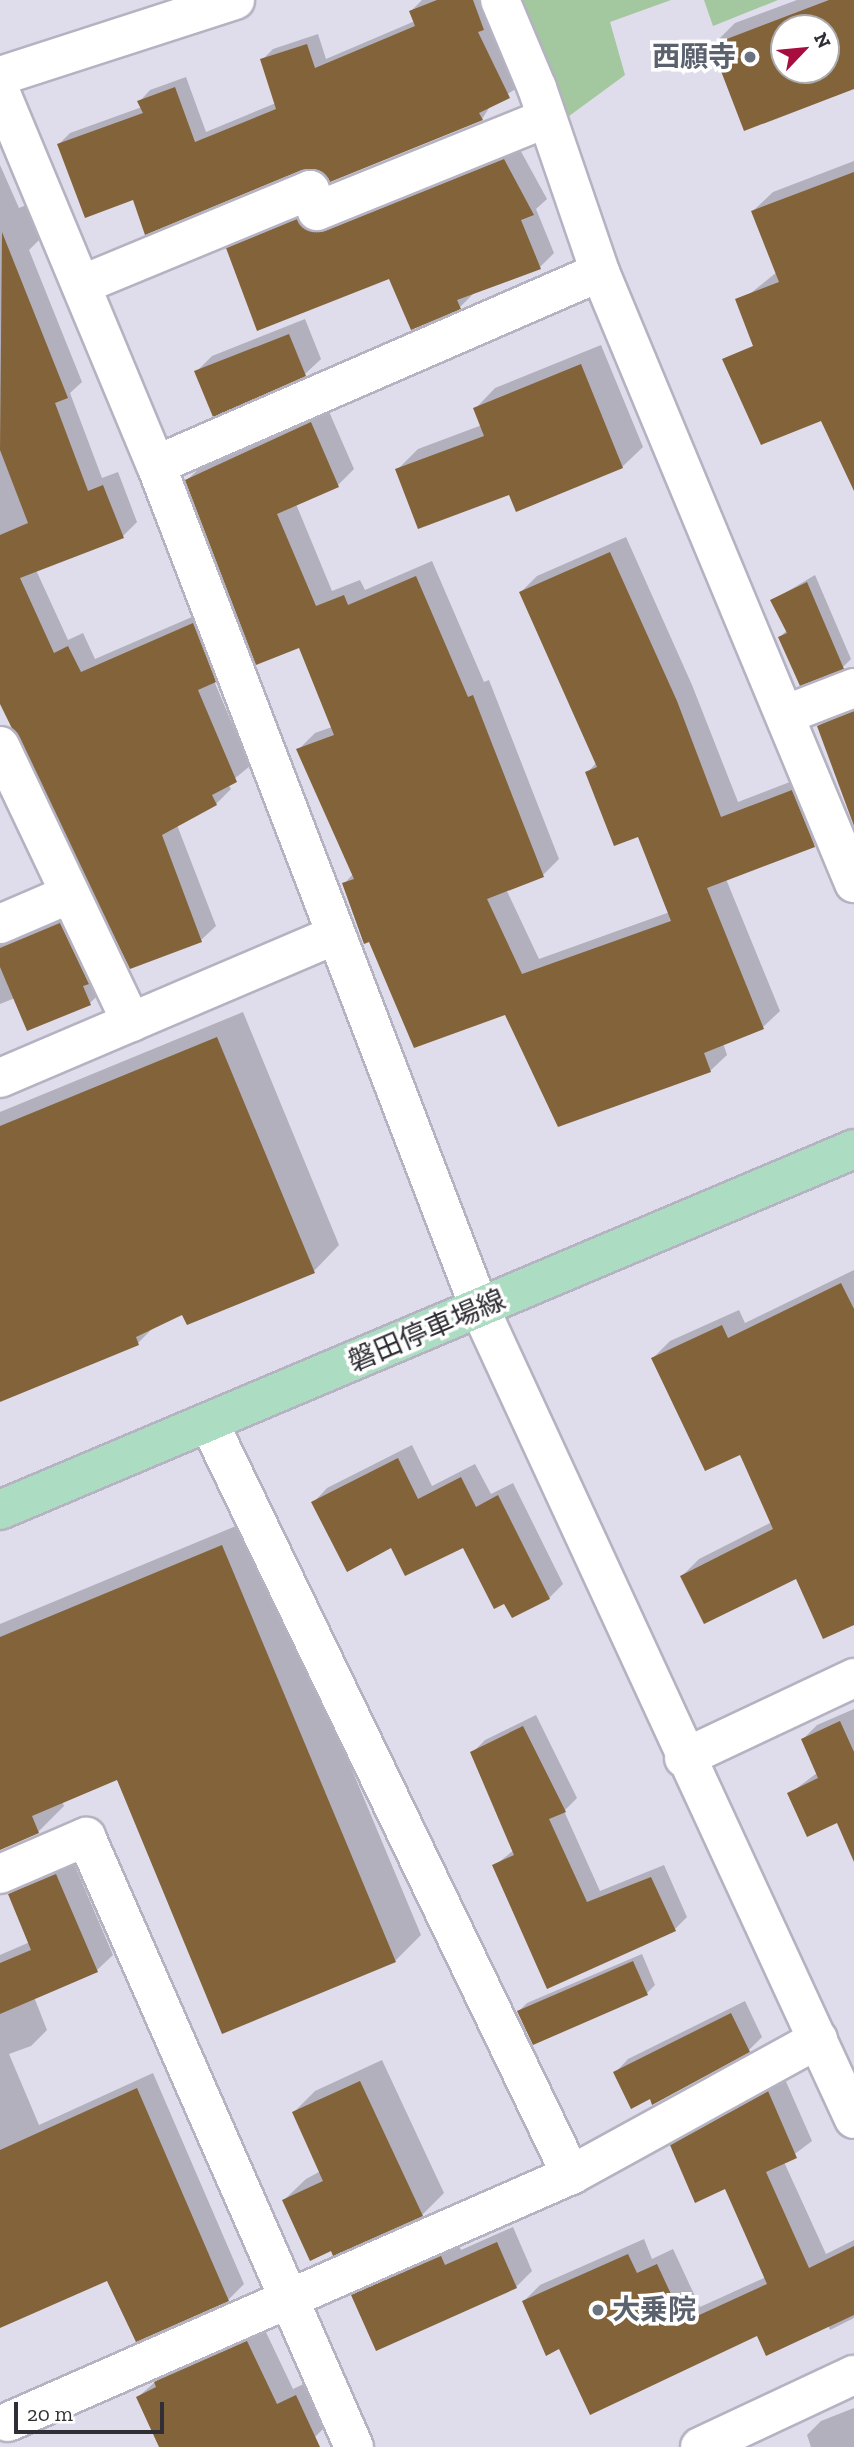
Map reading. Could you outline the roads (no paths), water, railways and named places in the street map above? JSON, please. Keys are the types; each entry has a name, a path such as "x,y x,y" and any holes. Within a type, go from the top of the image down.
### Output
{"main road":[{"name":"磐田停車場線","path":"0,1510 854,1150"}],"street":[{"path":"0,76 235,0"},
{"path":"500,0 547,118 600,272 787,714 854,883"},
{"path":"0,91 156,465 480,1309 684,1758 854,2119"},
{"path":"81,285 310,190 317,211 547,118"},
{"path":"156,465 600,272"},
{"path":"787,714 854,688"},
{"path":"0,746 131,1023"},
{"path":"0,924 70,894"},
{"path":"0,1078 335,936"},
{"path":"209,1423 571,2175"},
{"path":"684,1758 854,1678"},
{"path":"0,1874 86,1837 354,2447"},
{"path":"9,2423 292,2301 571,2175 818,2039"},
{"path":"700,2447 854,2375"}],"place":[{"name":"西願寺","path":"750,57"},
{"name":"大乗院","path":"598,2310"}]}
